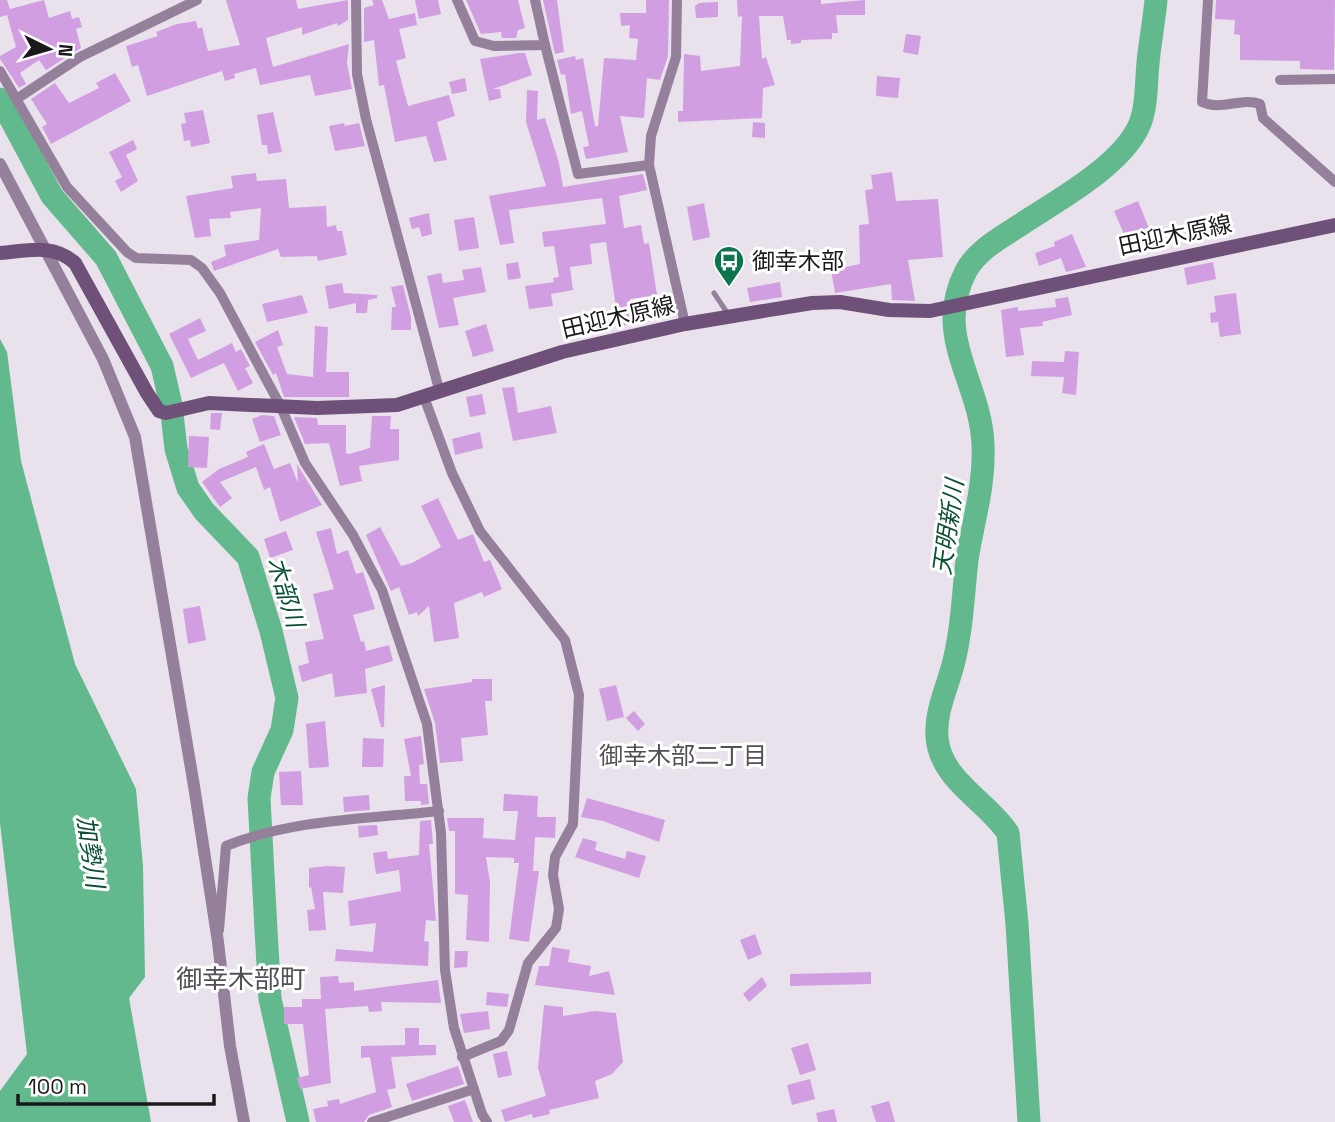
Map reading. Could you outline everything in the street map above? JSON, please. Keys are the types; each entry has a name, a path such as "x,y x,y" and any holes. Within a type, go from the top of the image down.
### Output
{"main road":[{"name":"田迎木原線","path":"46,248 65,254 75,263 147,393 159,411 166,413 209,403 363,408 425,397 562,352 685,324 840,302 888,310 941,309 980,303 1335,225"},
{"path":"0,253 46,248"}],"street":[{"path":"18,98 80,57 197,0"},
{"path":"356,0 357,74 366,119 440,393"},
{"path":"457,0 475,41 494,46 545,45"},
{"path":"535,0 578,174 649,165"},
{"path":"677,0 676,57 650,136 649,165 685,324"},
{"path":"1208,0 1202,102 1209,105 1253,101 1261,104 1263,118 1335,182"},
{"path":"0,71 67,187 127,252 136,258 191,260 202,268 220,293 281,407 305,463 353,535 382,590 427,724 439,811 445,970 454,1028 462,1057 487,1122"},
{"path":"1280,80 1335,79"},
{"path":"0,164 108,370 135,438 218,942 230,1046 244,1122"},
{"path":"425,397 452,474 480,531 565,640 579,695 573,824 555,857 553,875 559,909 556,928 528,963 509,1030 501,1041 462,1057"},
{"path":"218,942 226,846 290,828 439,811"},
{"path":"372,1122 474,1089"}],"lane":[{"path":"714,293 729,317"}],"water":[{"name":"加勢川","path":"0,339 7,352 21,461 75,664 136,789 143,866 145,977 129,998 151,1122 0,1122 0,1091 27,1054 0,823"}],"building":[{"path":"0,0 7,0 10,9 44,0 49,18 70,11 72,19 79,17 82,27 76,29 81,48 46,70 39,60 20,73 26,84 19,88 0,59 0,56 16,47 7,15 0,17"},
{"path":"226,0 296,0 298,9 348,0 348,20 338,26 337,23 302,35 302,27 266,38 273,67 349,44 347,63 352,89 315,96 310,75 260,85 256,68 234,74 235,78 225,81 222,71 147,96 138,65 132,67 126,46 158,36 156,32 177,24 196,21 198,29 202,27 208,51 240,45"},
{"path":"372,0 382,0 389,19 415,13 417,25 399,29 406,58 396,61 408,106 449,95 455,116 437,122 447,160 434,162 426,136 395,142 384,85 379,86 374,40 364,42 364,8 374,5"},
{"path":"415,0 438,0 441,14 419,19"},
{"path":"466,0 518,0 525,28 518,30 516,38 502,38 501,32 481,34"},
{"path":"543,0 557,0 564,52 555,54"},
{"path":"646,0 669,0 668,56 660,80 647,78 644,118 620,116 628,152 586,159 583,147 589,146 582,111 571,114 565,74 561,75 557,60 575,56 576,60 583,58 595,126 598,126 604,58 636,60 638,39 629,38 630,25 621,26 620,13 646,13"},
{"path":"737,0 821,0 821,4 865,0 865,15 836,15 838,33 832,33 832,39 801,40 801,43 791,44 791,40 787,40 783,16 759,16 762,59 766,57 775,85 763,88 762,118 678,122 678,111 683,111 684,54 700,56 701,71 740,66 742,16 738,17"},
{"path":"1216,0 1335,0 1334,70 1300,69 1300,61 1240,60 1240,35 1234,34 1235,20 1215,19"},
{"path":"718,2 718,17 696,18 695,6 699,3"},
{"path":"906,34 921,36 918,55 903,52"},
{"path":"525,53 532,75 493,89 500,89 501,98 489,101 480,59"},
{"path":"115,73 131,101 51,144 42,127 47,124 31,99 55,83 69,103 99,88 96,83"},
{"path":"877,76 900,78 898,98 876,96"},
{"path":"465,78 467,91 452,94 449,82"},
{"path":"527,90 538,91 537,120 545,118 559,163 563,187 643,174 647,190 619,196 624,228 641,225 644,244 649,243 657,295 630,299 634,324 619,326 606,242 590,244 592,264 570,267 573,290 551,294 553,306 529,309 525,286 554,282 553,278 559,277 554,246 544,247 542,232 606,224 602,198 509,210 514,243 500,245 489,196 546,186 526,122"},
{"path":"203,110 210,143 191,147 190,140 184,141 181,124 186,123 184,113"},
{"path":"273,112 282,152 268,154 267,145 262,145 257,115"},
{"path":"753,122 765,123 765,138 752,137"},
{"path":"344,123 345,126 359,123 365,146 335,151 329,126"},
{"path":"133,140 137,149 126,155 138,181 121,192 115,181 122,177 109,152"},
{"path":"892,172 896,201 938,199 943,257 908,260 915,301 892,300 891,284 835,293 831,270 860,264 859,225 869,224 865,190 873,189 871,175"},
{"path":"256,173 257,181 286,179 289,208 326,206 327,227 336,225 337,231 342,231 347,255 318,261 317,256 281,257 278,249 214,271 211,262 226,256 224,245 259,240 261,208 230,212 231,218 209,219 211,236 195,238 186,196 233,188 231,176"},
{"path":"1138,201 1153,238 1130,248 1114,211"},
{"path":"704,203 710,237 693,241 687,207"},
{"path":"429,213 432,234 422,237 419,227 412,229 409,218"},
{"path":"474,217 479,248 459,251 454,220"},
{"path":"1072,234 1086,267 1066,272 1061,258 1039,266 1035,253 1055,246 1054,242"},
{"path":"518,262 521,278 508,280 506,264"},
{"path":"1213,262 1216,279 1187,285 1184,268"},
{"path":"481,267 486,292 453,298 459,325 439,328 427,276 441,273 443,283 464,280 462,270"},
{"path":"780,282 782,297 750,302 747,288"},
{"path":"342,283 344,293 377,295 377,298 368,300 367,313 356,313 356,303 329,309 325,286"},
{"path":"403,285 411,317 411,330 391,330 392,307 396,307 391,287"},
{"path":"1236,293 1241,334 1220,337 1218,322 1211,323 1210,313 1216,312 1214,296"},
{"path":"302,295 308,313 267,322 262,304"},
{"path":"1068,297 1072,315 1042,322 1043,326 1020,328 1024,355 1006,357 1001,310 1056,307 1055,299"},
{"path":"200,318 206,331 188,339 198,360 232,343 236,352 241,349 250,366 245,368 253,383 238,391 224,363 191,378 169,334"},
{"path":"486,324 494,351 473,357 465,331"},
{"path":"315,326 328,327 326,372 349,372 349,397 284,397 276,373 273,375 255,342 278,330 283,345 277,347 287,374 313,377"},
{"path":"1065,351 1079,352 1076,395 1062,393 1064,377 1031,376 1032,361 1064,362"},
{"path":"514,387 518,413 551,406 557,433 513,441 502,388"},
{"path":"482,394 486,414 470,417 466,397"},
{"path":"211,413 222,413 220,430 210,429"},
{"path":"262,415 274,416 281,435 260,442 252,419"},
{"path":"372,416 391,416 390,429 399,429 399,460 359,466 362,481 340,486 329,443 305,444 294,417 317,418 318,425 346,425 346,453 349,454 370,448"},
{"path":"480,432 483,448 455,455 452,439"},
{"path":"189,436 209,437 207,468 188,467"},
{"path":"264,444 274,469 290,463 298,483 297,464 322,505 280,522 270,487 264,490 256,467 220,482 232,498 220,507 202,482 219,469 248,457 246,452"},
{"path":"438,498 458,540 473,534 484,562 490,560 502,589 484,597 482,592 454,603 459,638 434,642 429,606 418,616 417,612 409,615 399,587 391,591 366,535 380,527 401,566 412,563 441,547 421,506"},
{"path":"331,528 337,554 348,550 356,574 363,572 375,609 353,615 361,642 364,641 366,651 389,645 393,661 365,669 367,693 335,697 332,673 302,682 298,666 309,663 305,642 324,639 313,594 334,589 316,532"},
{"path":"286,531 293,550 270,558 264,539"},
{"path":"200,606 206,640 188,644 183,609"},
{"path":"472,679 492,679 492,701 485,701 488,735 461,738 463,761 440,763 435,723 424,689 472,682"},
{"path":"385,685 384,727 381,727 371,689"},
{"path":"616,685 624,717 607,721 599,689"},
{"path":"634,711 645,724 638,731 626,718"},
{"path":"325,721 329,767 309,768 306,724"},
{"path":"421,736 424,764 419,765 420,784 427,784 429,804 421,805 421,801 405,801 404,776 411,776 404,739"},
{"path":"363,738 384,739 383,767 362,767"},
{"path":"301,771 303,805 281,805 279,772"},
{"path":"504,794 538,796 537,817 556,817 555,838 535,837 533,871 539,871 529,942 509,939 519,863 514,863 514,858 486,857 490,882 489,942 466,940 468,895 455,894 455,831 449,831 447,818 484,818 483,838 515,840 518,811 503,811"},
{"path":"369,795 370,810 344,812 343,797"},
{"path":"587,798 665,820 659,842 603,821 581,817"},
{"path":"431,820 433,844 429,844 436,921 426,920 424,941 429,942 428,966 335,961 336,949 373,952 376,923 350,926 348,901 401,891 399,870 376,874 373,853 387,851 388,859 419,855 420,821"},
{"path":"377,825 378,835 359,838 358,826"},
{"path":"583,838 597,842 595,850 625,859 627,851 646,856 639,878 575,857"},
{"path":"345,867 343,893 323,892 326,930 309,931 307,910 315,909 311,887 309,888 309,868"},
{"path":"755,934 762,954 748,960 740,940"},
{"path":"552,947 570,950 568,962 591,966 589,976 609,971 615,995 535,985 539,966 549,966"},
{"path":"455,951 468,951 467,967 454,968"},
{"path":"871,972 871,984 790,986 790,974"},
{"path":"338,976 339,983 354,982 354,991 438,980 441,1003 381,1002 382,1011 369,1012 368,1006 325,1009 331,1083 300,1089 297,1078 309,1075 303,1024 284,1024 284,1007 302,1007 302,999 321,999 320,977"},
{"path":"762,977 767,986 749,1002 743,994"},
{"path":"487,992 509,994 507,1007 486,1005"},
{"path":"544,1005 563,1007 563,1016 595,1011 616,1013 623,1062 612,1074 595,1081 599,1098 549,1110 550,1114 533,1118 532,1114 505,1122 501,1110 546,1096 538,1068"},
{"path":"488,1011 490,1029 464,1033 460,1014"},
{"path":"405,1028 419,1028 419,1045 436,1045 436,1055 391,1057 396,1088 387,1090 392,1107 369,1115 364,1122 316,1122 313,1109 328,1106 327,1101 339,1099 340,1104 376,1092 370,1057 361,1058 361,1046 405,1045"},
{"path":"808,1043 816,1070 800,1075 791,1048"},
{"path":"507,1051 512,1075 498,1078 493,1054"},
{"path":"458,1066 464,1084 412,1101 406,1084"},
{"path":"810,1079 815,1099 792,1105 787,1085"},
{"path":"465,1100 473,1122 454,1122 448,1106"},
{"path":"889,1101 895,1122 876,1122 871,1106"},
{"path":"834,1109 837,1122 818,1122 816,1113"}],"waterway":[{"name":"天明新川","path":"1029,1122 1017,924 1008,833 946,766 937,737 940,709 958,639 983,460 980,422 961,359 954,317 957,295 966,271 978,255 1089,180 1119,154 1139,126 1144,111 1156,0"},
{"name":"木部川","path":"0,99 52,196 106,258 162,366 171,405 176,449 188,488 204,511 248,557 271,631 287,698 282,730 263,772 259,798 266,930 270,999 298,1122"}],"place":[{"name":"御幸木部","path":"729,288"}],"district":[{"name":"御幸木部二丁目","path":"683,755"},
{"name":"御幸木部町","path":"241,979"}]}
